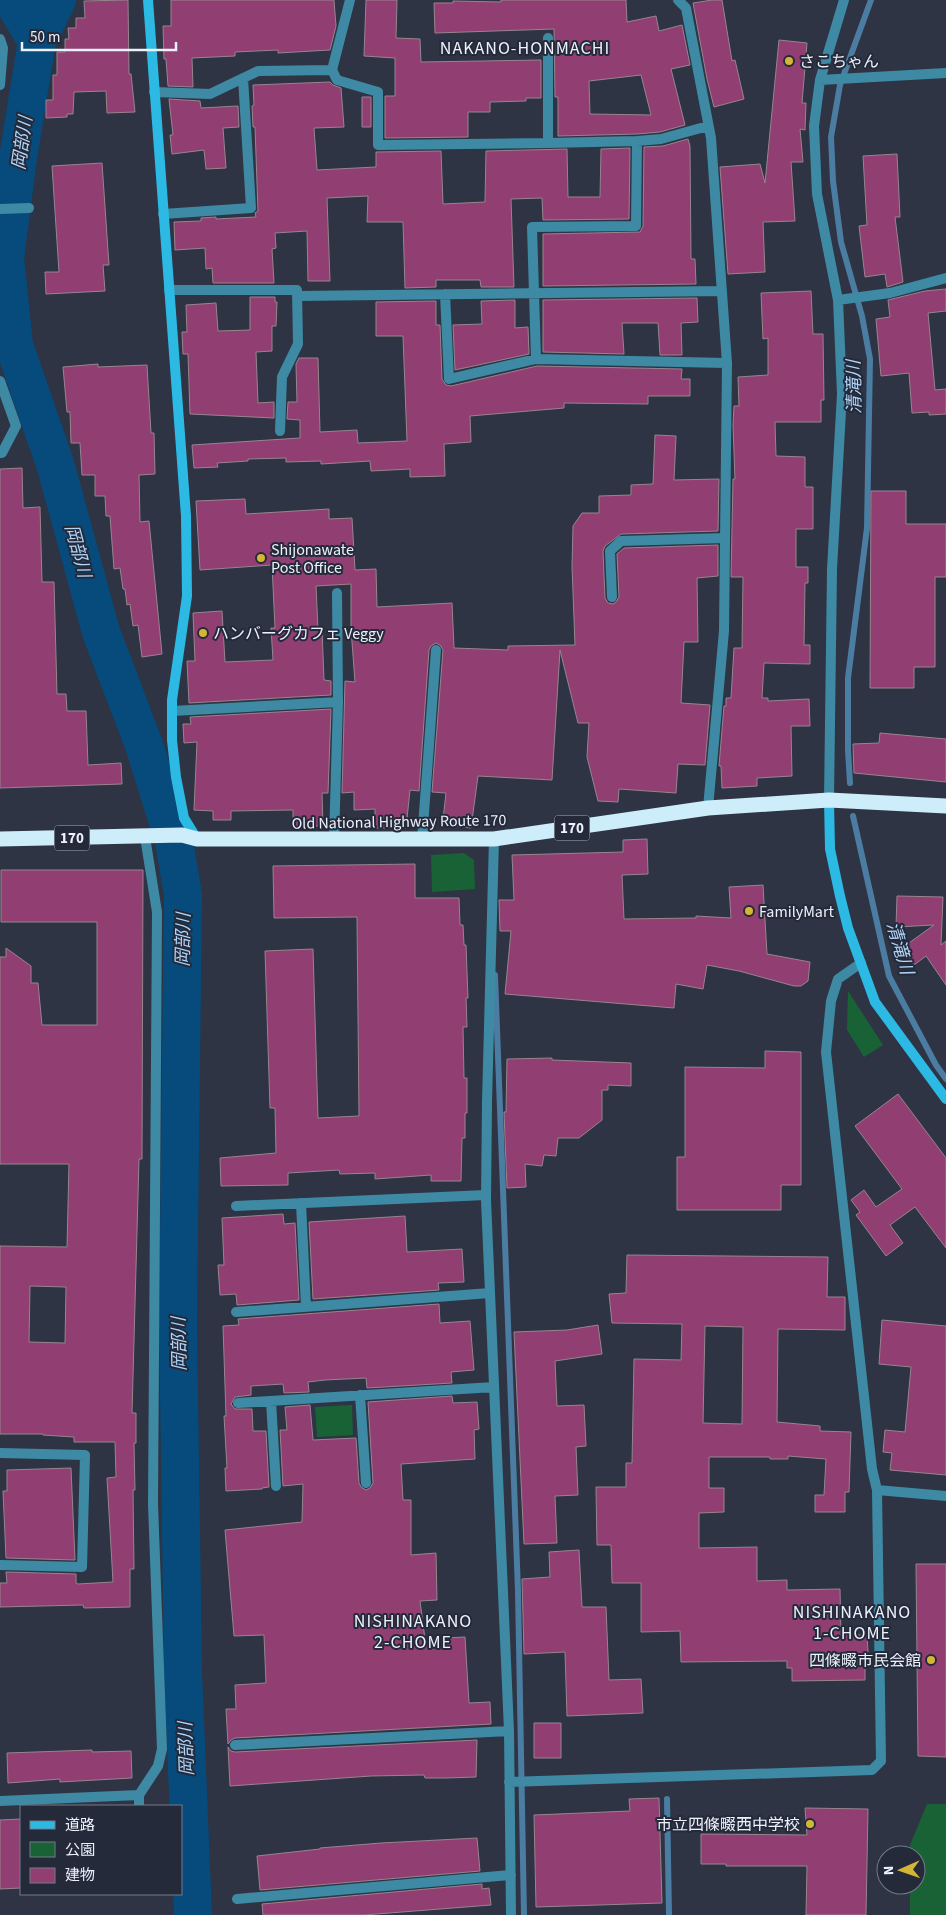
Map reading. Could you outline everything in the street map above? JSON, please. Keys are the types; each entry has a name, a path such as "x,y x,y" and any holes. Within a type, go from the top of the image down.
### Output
{"highway":[{"name":"Old National Highway Route 170","path":"0,838 182,835 197,839 494,839 708,808 829,800 946,806"}],"street":[{"path":"148,0 186,516 187,596 172,711 172,740 176,777 184,818 197,839"},
{"path":"350,0 332,70 337,80 378,92 378,144 636,141 661,139 708,126"},
{"path":"678,0 686,8 711,138 727,363 724,631 708,808"},
{"path":"844,0 814,126 817,194 840,299 842,394 832,569 830,849 848,928 875,1002 946,1100"},
{"path":"548,38 548,143"},
{"path":"0,39 3,48 0,85"},
{"path":"154,92 210,94 258,71 332,70"},
{"path":"826,79 946,73"},
{"path":"163,214 251,208 243,78"},
{"path":"536,359 532,227 636,226 636,141"},
{"path":"0,209 30,208"},
{"path":"840,299 890,293 946,278"},
{"path":"169,290 297,290 298,344 282,377 280,431"},
{"path":"297,296 722,291"},
{"path":"445,294 449,379 536,359 727,363"},
{"path":"0,382 16,426 2,453 0,453"},
{"path":"612,597 610,551 621,541 725,538"},
{"path":"334,840 338,702 337,593"},
{"path":"422,840 436,650"},
{"path":"172,711 338,702"},
{"path":"140,1805 139,1795 158,1766 162,1749 153,1504 157,912 145,837"},
{"path":"494,839 486,1195 509,1731 511,1915"},
{"path":"510,1782 872,1770 881,1761 877,1490 870,1450 826,1052 831,1001 838,979 861,963"},
{"path":"236,1206 486,1195"},
{"path":"301,1203 306,1307"},
{"path":"236,1312 490,1293"},
{"path":"238,1403 494,1387"},
{"path":"360,1395 366,1483"},
{"path":"271,1401 276,1486"},
{"path":"0,1453 85,1456 82,1567 0,1566"},
{"path":"877,1490 946,1496"},
{"path":"235,1745 509,1731"},
{"path":"0,1802 139,1795"},
{"path":"237,1899 511,1875"}],"green space":[{"path":"464,853 474,860 475,889 432,892 431,855"},
{"path":"848,991 883,1045 864,1057 847,1030"},
{"path":"352,1405 353,1435 317,1437 315,1407"},
{"path":"927,1804 946,1804 946,1915 910,1915 910,1895 926,1895 926,1845 910,1845"}],"building":[{"path":"128,0 129,74 131,74 135,112 107,113 106,91 74,92 73,114 67,114 67,117 46,118 46,100 53,100 53,75 57,75 57,52 65,52 65,39 69,39 68,28 76,28 76,18 85,18 84,1"},
{"path":"171,0 334,0 336,26 330,50 278,53 278,50 235,52 235,56 192,58 193,87 168,86 166,59 164,59 163,26 171,26"},
{"path":"366,0 397,0 396,38 420,39 421,62 541,60 541,98 526,98 526,101 490,102 490,112 468,112 468,137 385,138 385,96 395,96 395,58 364,56"},
{"path":"501,0 626,0 627,22 656,16 659,31 682,25 690,65 671,69 685,125 660,132 637,134 558,136 558,97 555,97 554,29 435,33 434,3 453,3 453,1 501,2","holes":["641,75 651,115 590,114 589,81"]},
{"path":"722,0 732,61 735,60 744,99 714,107 693,3"},
{"path":"779,40 807,43 802,103 806,103 805,130 800,129 803,162 791,162 795,221 763,222 765,272 728,274 720,167 760,164 765,183"},
{"path":"330,82 341,88 344,127 314,128 317,170 376,167 376,152 441,151 443,204 485,202 486,151 567,149 568,197 600,197 601,149 630,148 629,219 543,220 542,198 511,199 514,287 481,287 480,280 436,280 436,287 405,288 403,222 367,222 368,196 327,198 330,281 308,281 307,231 275,233 276,248 272,249 274,283 213,283 212,268 206,269 205,248 175,250 174,222 201,221 201,218 216,217 216,219 256,217 255,213 258,211 255,127 253,127 252,106 254,105 253,85"},
{"path":"362,97 371,97 371,127 362,127"},
{"path":"169,99 200,101 201,108 238,106 239,127 223,128 226,168 206,169 204,150 172,154 170,135 173,135"},
{"path":"688,139 690,146 691,259 695,259 696,284 543,286 543,234 640,232 643,226 644,147 663,146"},
{"path":"897,154 900,217 895,217 903,282 887,287 885,274 865,277 859,226 867,225 863,156"},
{"path":"102,163 109,265 103,265 105,291 46,294 45,272 59,272 52,166"},
{"path":"946,289 946,311 928,313 935,390 946,389 946,414 912,413 909,373 881,376 876,319 890,317 888,300 925,291"},
{"path":"811,291 813,334 823,334 824,400 821,400 821,422 775,422 776,456 805,457 805,487 813,487 813,529 796,529 796,567 808,567 808,583 805,583 804,645 810,645 810,664 764,663 762,698 768,698 768,701 809,699 810,726 791,726 792,776 757,778 757,786 722,788 721,766 719,766 724,706 726,706 726,698 731,698 734,648 742,648 743,577 731,577 733,479 735,479 733,425 734,406 739,406 738,377 768,375 768,338 763,339 761,293"},
{"path":"250,297 275,297 275,302 277,302 276,326 272,326 272,351 256,352 258,403 274,402 274,418 190,414 188,354 183,354 182,332 187,332 186,305 216,303 218,331 250,330"},
{"path":"697,298 698,322 681,323 682,355 660,355 658,323 622,323 624,354 543,352 543,300"},
{"path":"515,300 515,328 528,327 529,354 455,370 453,325 482,324 481,301"},
{"path":"436,301 436,325 440,325 442,379 446,385 451,386 537,366 682,369 681,379 690,379 690,396 648,396 648,404 564,403 564,408 470,416 471,442 444,444 445,476 410,477 410,469 371,471 370,461 321,464 321,461 286,462 286,458 248,459 248,461 217,463 218,467 194,468 192,445 300,438 300,420 287,419 288,402 297,402 296,364 299,358 318,358 320,432 357,430 358,443 407,441 403,336 376,336 376,302"},
{"path":"98,364 98,367 147,365 151,433 154,433 155,474 139,475 140,522 149,521 162,654 142,657 138,625 133,626 130,604 127,605 120,568 114,569 110,516 106,516 105,496 95,496 95,475 82,475 80,443 71,443 70,412 67,412 63,367"},
{"path":"655,435 676,436 674,480 719,479 718,531 621,534 605,546 603,551 605,598 608,603 613,604 619,597 617,554 624,548 718,545 718,576 697,578 698,642 684,642 681,703 710,705 705,765 678,764 676,793 619,789 618,802 598,801 587,757 589,723 578,723 560,650 552,780 478,776 471,828 447,825 448,820 443,819 446,793 432,792 443,650 436,643 429,650 419,791 410,790 406,828 375,828 375,809 354,810 354,792 342,793 345,681 355,682 351,629 351,584 316,586 318,630 322,629 324,680 331,681 331,695 189,703 187,661 195,661 193,613 222,611 225,662 273,660 271,628 275,628 272,565 200,570 196,501 245,499 246,514 329,509 329,519 352,518 355,570 376,569 377,607 452,603 454,648 508,650 508,646 575,645 572,566 573,526 582,513 599,513 599,496 631,495 631,485 653,484"},
{"path":"22,468 23,508 40,507 42,582 54,582 57,694 66,694 67,711 86,711 88,765 121,763 122,784 0,788 0,469"},
{"path":"871,491 906,491 906,524 946,524 946,577 935,577 935,667 914,667 914,688 870,688"},
{"path":"331,709 328,793 322,793 323,826 293,826 293,810 231,811 231,820 213,820 213,811 194,810 197,742 184,743 183,724 191,724 190,717"},
{"path":"880,733 946,739 946,782 854,773 853,744 879,743"},
{"path":"647,839 648,874 622,875 624,919 696,918 696,916 731,918 729,887 763,885 767,954 810,962 808,981 801,986 794,986 739,971 707,965 703,989 676,984 674,1008 505,994 511,931 500,931 499,900 514,900 512,855 623,852 623,840"},
{"path":"415,864 415,898 459,898 460,925 463,925 464,945 466,945 467,1027 463,1027 464,1078 467,1078 467,1113 465,1113 465,1138 462,1138 461,1181 431,1181 431,1175 375,1179 375,1173 340,1174 339,1170 288,1173 288,1185 221,1186 220,1158 276,1153 275,1108 270,1108 265,951 313,949 318,1118 359,1116 357,917 274,918 273,866"},
{"path":"1,870 143,870 142,1159 139,1159 132,1413 136,1413 136,1443 134,1443 135,1490 133,1490 134,1569 130,1569 130,1607 84,1608 83,1605 0,1607 0,1583 7,1583 6,1572 76,1574 76,1583 78,1584 113,1582 107,1478 116,1477 115,1442 74,1442 74,1437 43,1434 0,1434 0,1246 67,1247 69,1164 0,1164 0,957 6,957 6,948 31,966 31,983 38,983 42,1025 97,1025 97,922 1,922","holes":["30,1286 66,1287 65,1343 29,1342"]},
{"path":"897,896 943,897 941,945 946,941 946,985 926,956 914,965 902,948 934,925 896,927"},
{"path":"765,1051 801,1052 801,1185 781,1185 781,1210 677,1210 677,1157 685,1157 685,1067 765,1068"},
{"path":"552,1058 552,1060 631,1063 631,1086 608,1085 608,1090 602,1090 602,1120 579,1138 558,1138 556,1156 544,1155 542,1166 525,1164 526,1187 507,1188 504,1112 506,1112 507,1059"},
{"path":"898,1094 946,1158 946,1248 915,1207 890,1225 903,1243 886,1256 856,1215 860,1212 851,1200 864,1190 876,1207 902,1189 855,1126"},
{"path":"283,1214 284,1224 295,1223 299,1300 237,1305 236,1294 220,1295 218,1265 224,1265 222,1218"},
{"path":"405,1216 407,1252 462,1249 464,1282 438,1283 439,1290 313,1299 309,1222"},
{"path":"627,1255 828,1257 827,1297 845,1297 845,1330 778,1329 777,1422 820,1426 820,1431 851,1432 849,1492 845,1492 845,1512 815,1512 815,1495 824,1495 826,1459 788,1456 788,1459 770,1459 770,1457 709,1457 709,1488 724,1488 724,1512 699,1513 699,1548 757,1547 757,1581 787,1580 787,1590 840,1589 841,1635 867,1635 868,1652 865,1652 865,1680 792,1681 792,1668 787,1668 787,1661 681,1662 680,1631 641,1632 641,1583 612,1583 611,1545 597,1545 596,1487 626,1487 626,1463 632,1463 634,1359 681,1360 682,1324 612,1323 609,1294 626,1293","holes":["705,1326 743,1327 742,1424 703,1423"]},
{"path":"439,1304 440,1323 470,1321 474,1370 451,1372 452,1383 367,1388 366,1378 325,1380 308,1382 309,1392 284,1393 283,1384 251,1386 251,1395 235,1397 231,1404 235,1409 252,1409 253,1431 266,1431 269,1487 226,1491 223,1326 239,1325 238,1319"},
{"path":"882,1320 946,1326 946,1475 890,1470 892,1453 883,1452 885,1430 905,1432 911,1367 879,1364"},
{"path":"598,1325 602,1354 555,1361 557,1406 584,1405 586,1446 576,1447 578,1495 555,1496 557,1543 524,1544 514,1332 567,1330"},
{"path":"452,1396 453,1403 477,1402 479,1429 474,1430 475,1459 401,1464 403,1500 411,1500 411,1555 436,1553 437,1600 420,1601 425,1639 465,1637 469,1703 490,1702 491,1724 235,1738 228,1744 226,1709 236,1709 235,1685 266,1683 264,1635 234,1636 225,1530 302,1522 303,1484 283,1486 280,1430 287,1430 285,1407 310,1405 313,1440 356,1438 359,1483 366,1490 373,1483 368,1402"},
{"path":"71,1468 75,1560 6,1558 3,1491 7,1491 7,1470"},
{"path":"579,1550 582,1607 606,1607 609,1680 641,1679 643,1713 567,1716 565,1652 524,1654 522,1579 550,1577 549,1552"},
{"name":"四條畷市民会館","path":"916,1564 946,1564 946,1757 918,1756"},
{"path":"534,1723 561,1723 561,1758 534,1758"},
{"path":"477,1740 476,1777 425,1778 424,1775 371,1776 230,1786 228,1747 231,1751 235,1752"},
{"path":"92,1750 92,1752 131,1751 132,1778 60,1782 60,1779 8,1783 7,1753"},
{"path":"659,1798 662,1903 536,1907 534,1815 630,1811 629,1799"},
{"path":"805,1808 868,1809 866,1915 806,1915 807,1866 726,1866 726,1864 701,1864 701,1834 807,1835"},
{"path":"20,1819 20,1888 0,1889 0,1820"},
{"path":"477,1838 480,1871 260,1890 257,1856 381,1843"},
{"path":"482,1884 482,1889 489,1888 491,1905 364,1915 263,1915 262,1904"}],"waterway":[{"name":"岡部川","path":"12,0 37,41"},
{"name":"岡部川","path":"57,0 37,41 18,158 5,258 14,345 56,467 101,632 144,745 174,841 183,895 178,1323 183,1671 193,1915"},
{"name":"清滝川","path":"850,783 848,678 867,528 870,359 862,316 841,242 833,181 831,137 840,85 871,0"},
{"name":"清滝川","path":"853,816 889,976 936,1065 946,1079"},
{"path":"495,975 518,1591 524,1915"},
{"path":"667,1799 669,1915"}],"place":[{"name":"さこちゃん","path":"789,61"},
{"name":"Shijonawate Post Office","path":"261,558"},
{"name":"ハンバーグカフェ Veggy","path":"203,633"},
{"name":"FamilyMart","path":"749,911"},
{"name":"四條畷市民会館","path":"931,1660"},
{"name":"市立四條畷西中学校","path":"810,1824"}],"district":[{"name":"NAKANO-HONMACHI","path":"525,48"},
{"name":"NISHINAKANO 1-CHOME","path":"852,1622"},
{"name":"NISHINAKANO 2-CHOME","path":"413,1631"}]}
